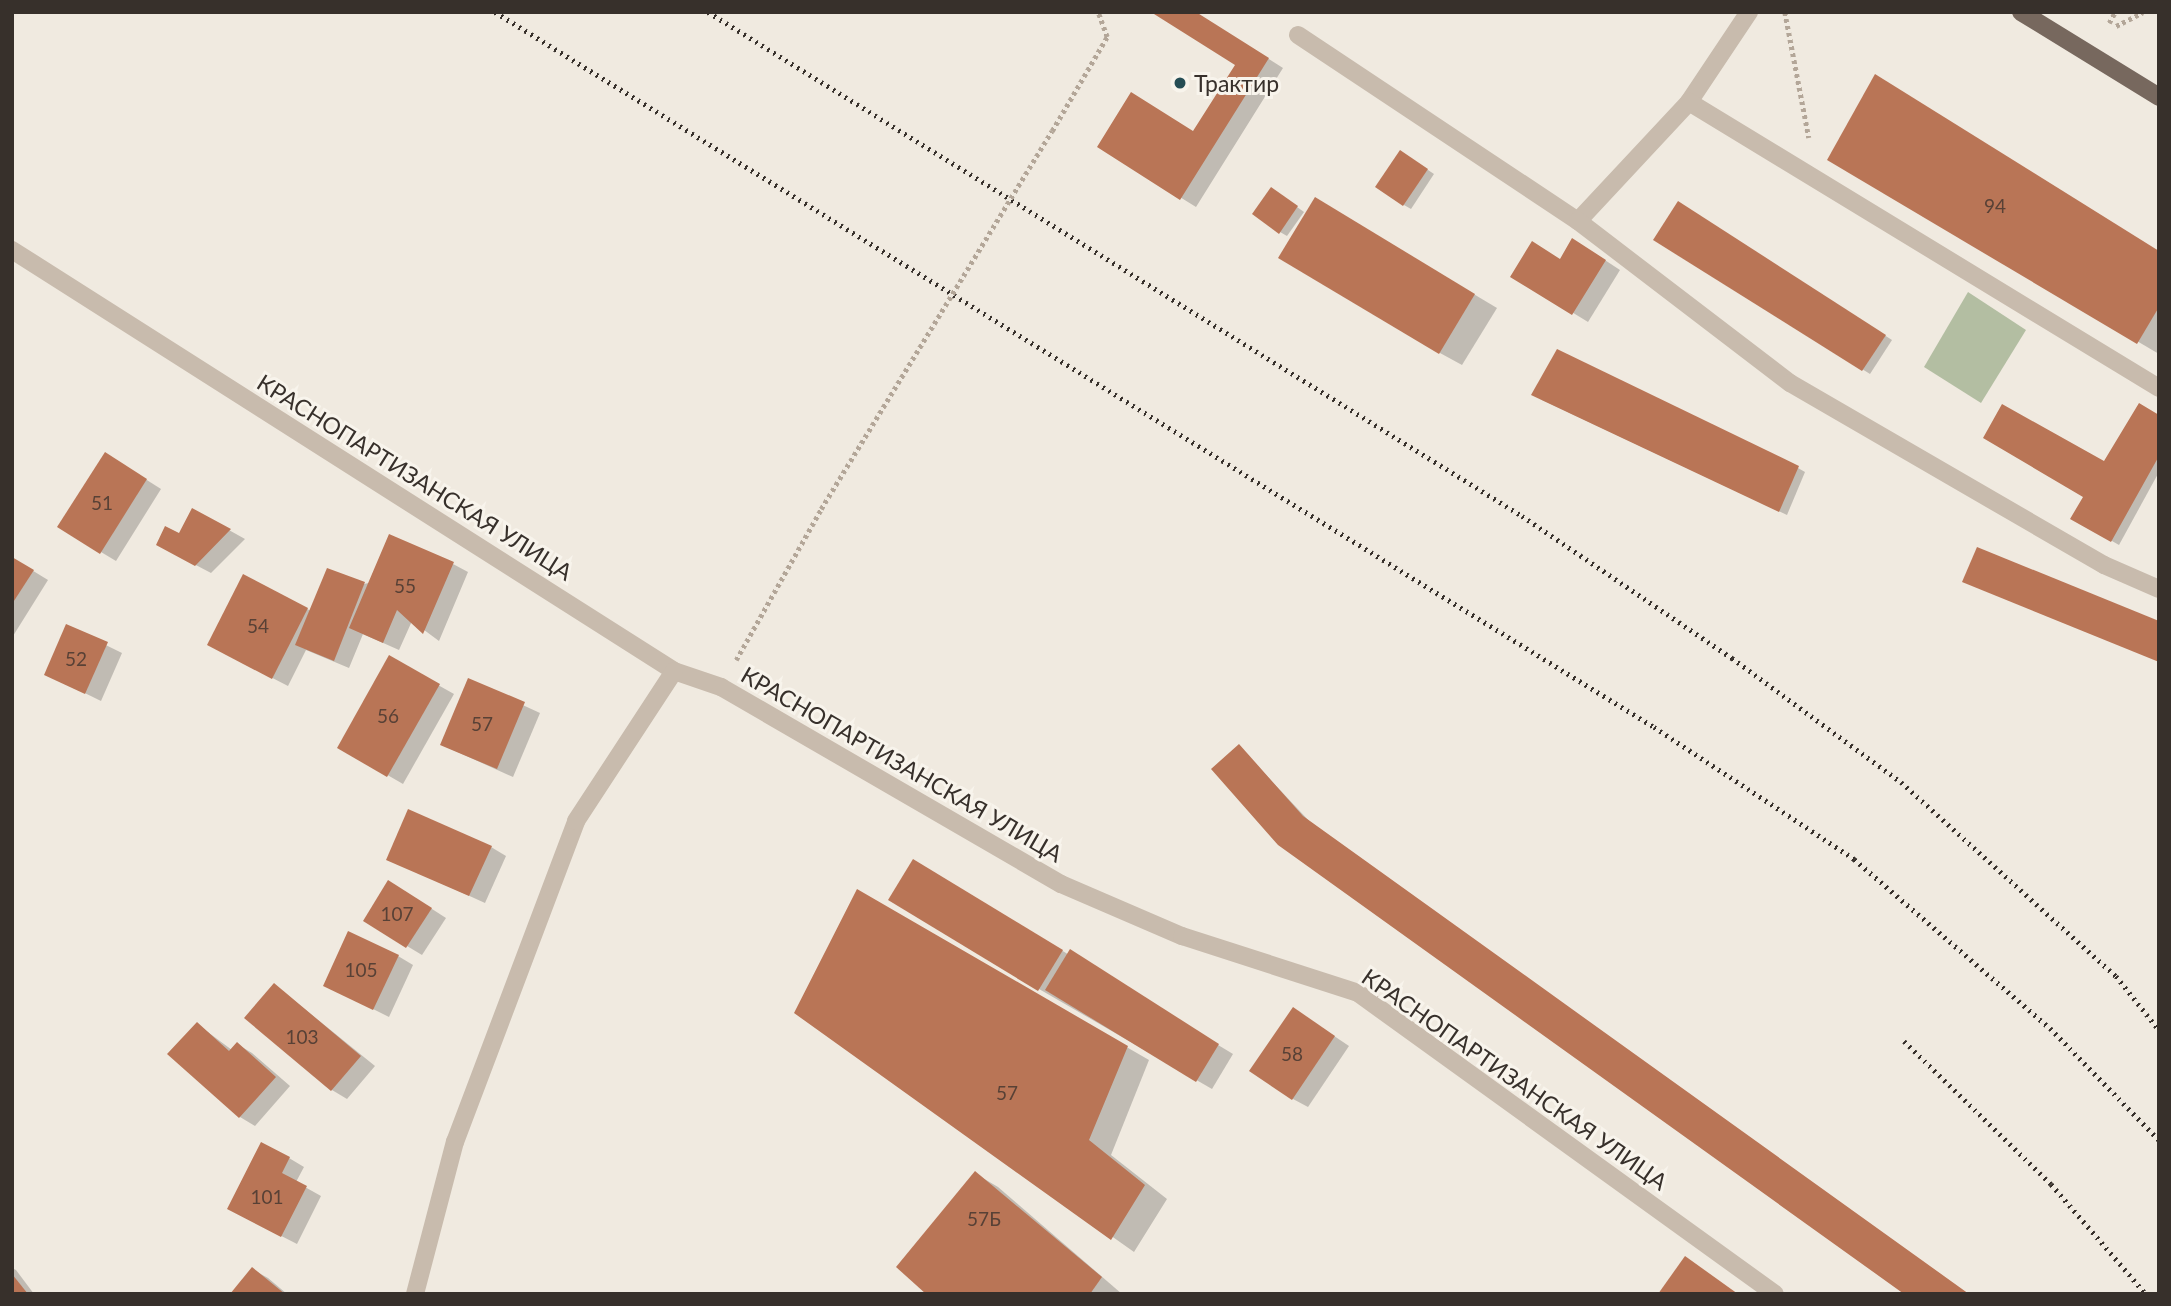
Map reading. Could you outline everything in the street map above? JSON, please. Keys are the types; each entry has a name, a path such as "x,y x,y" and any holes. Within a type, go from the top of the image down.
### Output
{"main road":[{"path":"2021,12 2159,97"}],"street":[{"path":"1578,221 1689,102 1749,12"},
{"path":"1298,35 1578,221 1790,383 2104,565 2159,589"},
{"path":"1689,102 2159,388"},
{"name":"КРАСНОПАРТИЗАНСКАЯ УЛИЦА","path":"12,250 674,671 722,687 1061,884 1182,936 1358,993 1775,1294"},
{"path":"415,1294 455,1142 576,821 674,671"}],"path":[{"path":"722,687 821,509 1107,37 1098,12"},
{"path":"1785,12 1817,180"},
{"path":"2109,23 2115,12"},
{"path":"2116,26 2143,12"}],"green space":[{"path":"1968,292 2026,330 1981,403 1924,367"}],"building":[{"path":"1196,12 1269,58 1180,200 1097,147 1131,92 1193,131 1235,65 1154,14"},
{"path":"1875,74 2159,251 2159,307 2137,344 1827,160"},
{"path":"1400,150 1428,169 1403,206 1375,187"},
{"path":"1271,187 1298,206 1279,234 1252,214"},
{"path":"1315,197 1475,294 1439,354 1278,258"},
{"path":"1678,201 1886,335 1862,371 1653,240"},
{"path":"1572,238 1606,260 1572,315 1510,277 1532,241 1560,259"},
{"path":"1557,349 1799,466 1779,512 1531,395"},
{"path":"2139,403 2159,415 2159,456 2111,542 2070,519 2083,497 1983,438 2002,404 2104,461"},
{"path":"105,452 147,479 100,554 57,527"},
{"path":"192,508 231,529 195,566 156,545 165,526 179,533"},
{"path":"389,534 454,562 423,634 397,610 383,643 349,628"},
{"path":"1977,547 2159,621 2159,662 1962,582"},
{"path":"12,557 34,570 12,604"},
{"path":"327,568 365,582 334,661 295,645"},
{"path":"243,574 308,608 272,679 207,645"},
{"path":"66,624 108,642 85,694 44,675"},
{"path":"389,655 440,684 387,777 337,748"},
{"path":"468,678 525,702 497,769 440,745"},
{"path":"1239,744 1303,816 1969,1294 1904,1294 1278,845 1211,769"},
{"path":"408,809 492,846 469,896 386,860"},
{"path":"913,859 1063,950 1038,991 888,900"},
{"path":"388,880 432,908 406,948 363,921"},
{"path":"857,889 1128,1046 1089,1140 1145,1185 1111,1240 794,1013"},
{"path":"348,931 399,955 373,1010 323,986"},
{"path":"1070,949 1219,1044 1196,1082 1045,990"},
{"path":"274,983 361,1056 331,1091 244,1018"},
{"path":"1293,1007 1335,1036 1292,1100 1249,1071"},
{"path":"197,1022 229,1051 237,1042 276,1077 239,1118 167,1054"},
{"path":"261,1142 290,1157 282,1173 307,1186 281,1237 227,1209"},
{"path":"975,1171 1102,1277 1090,1294 926,1294 896,1267"},
{"path":"1685,1256 1738,1294 1658,1294"},
{"path":"252,1267 285,1294 230,1294"},
{"path":"12,1274 28,1294 12,1294"}],"railway":[{"path":"495,12 1654,727 1854,859 2050,1028 2159,1140"},
{"path":"708,12 1522,516 1732,658 1901,782 2116,976 2159,1030"},
{"path":"1904,1041 2051,1184 2146,1294"}],"place":[{"name":"Трактир","path":"1180,83"}]}
